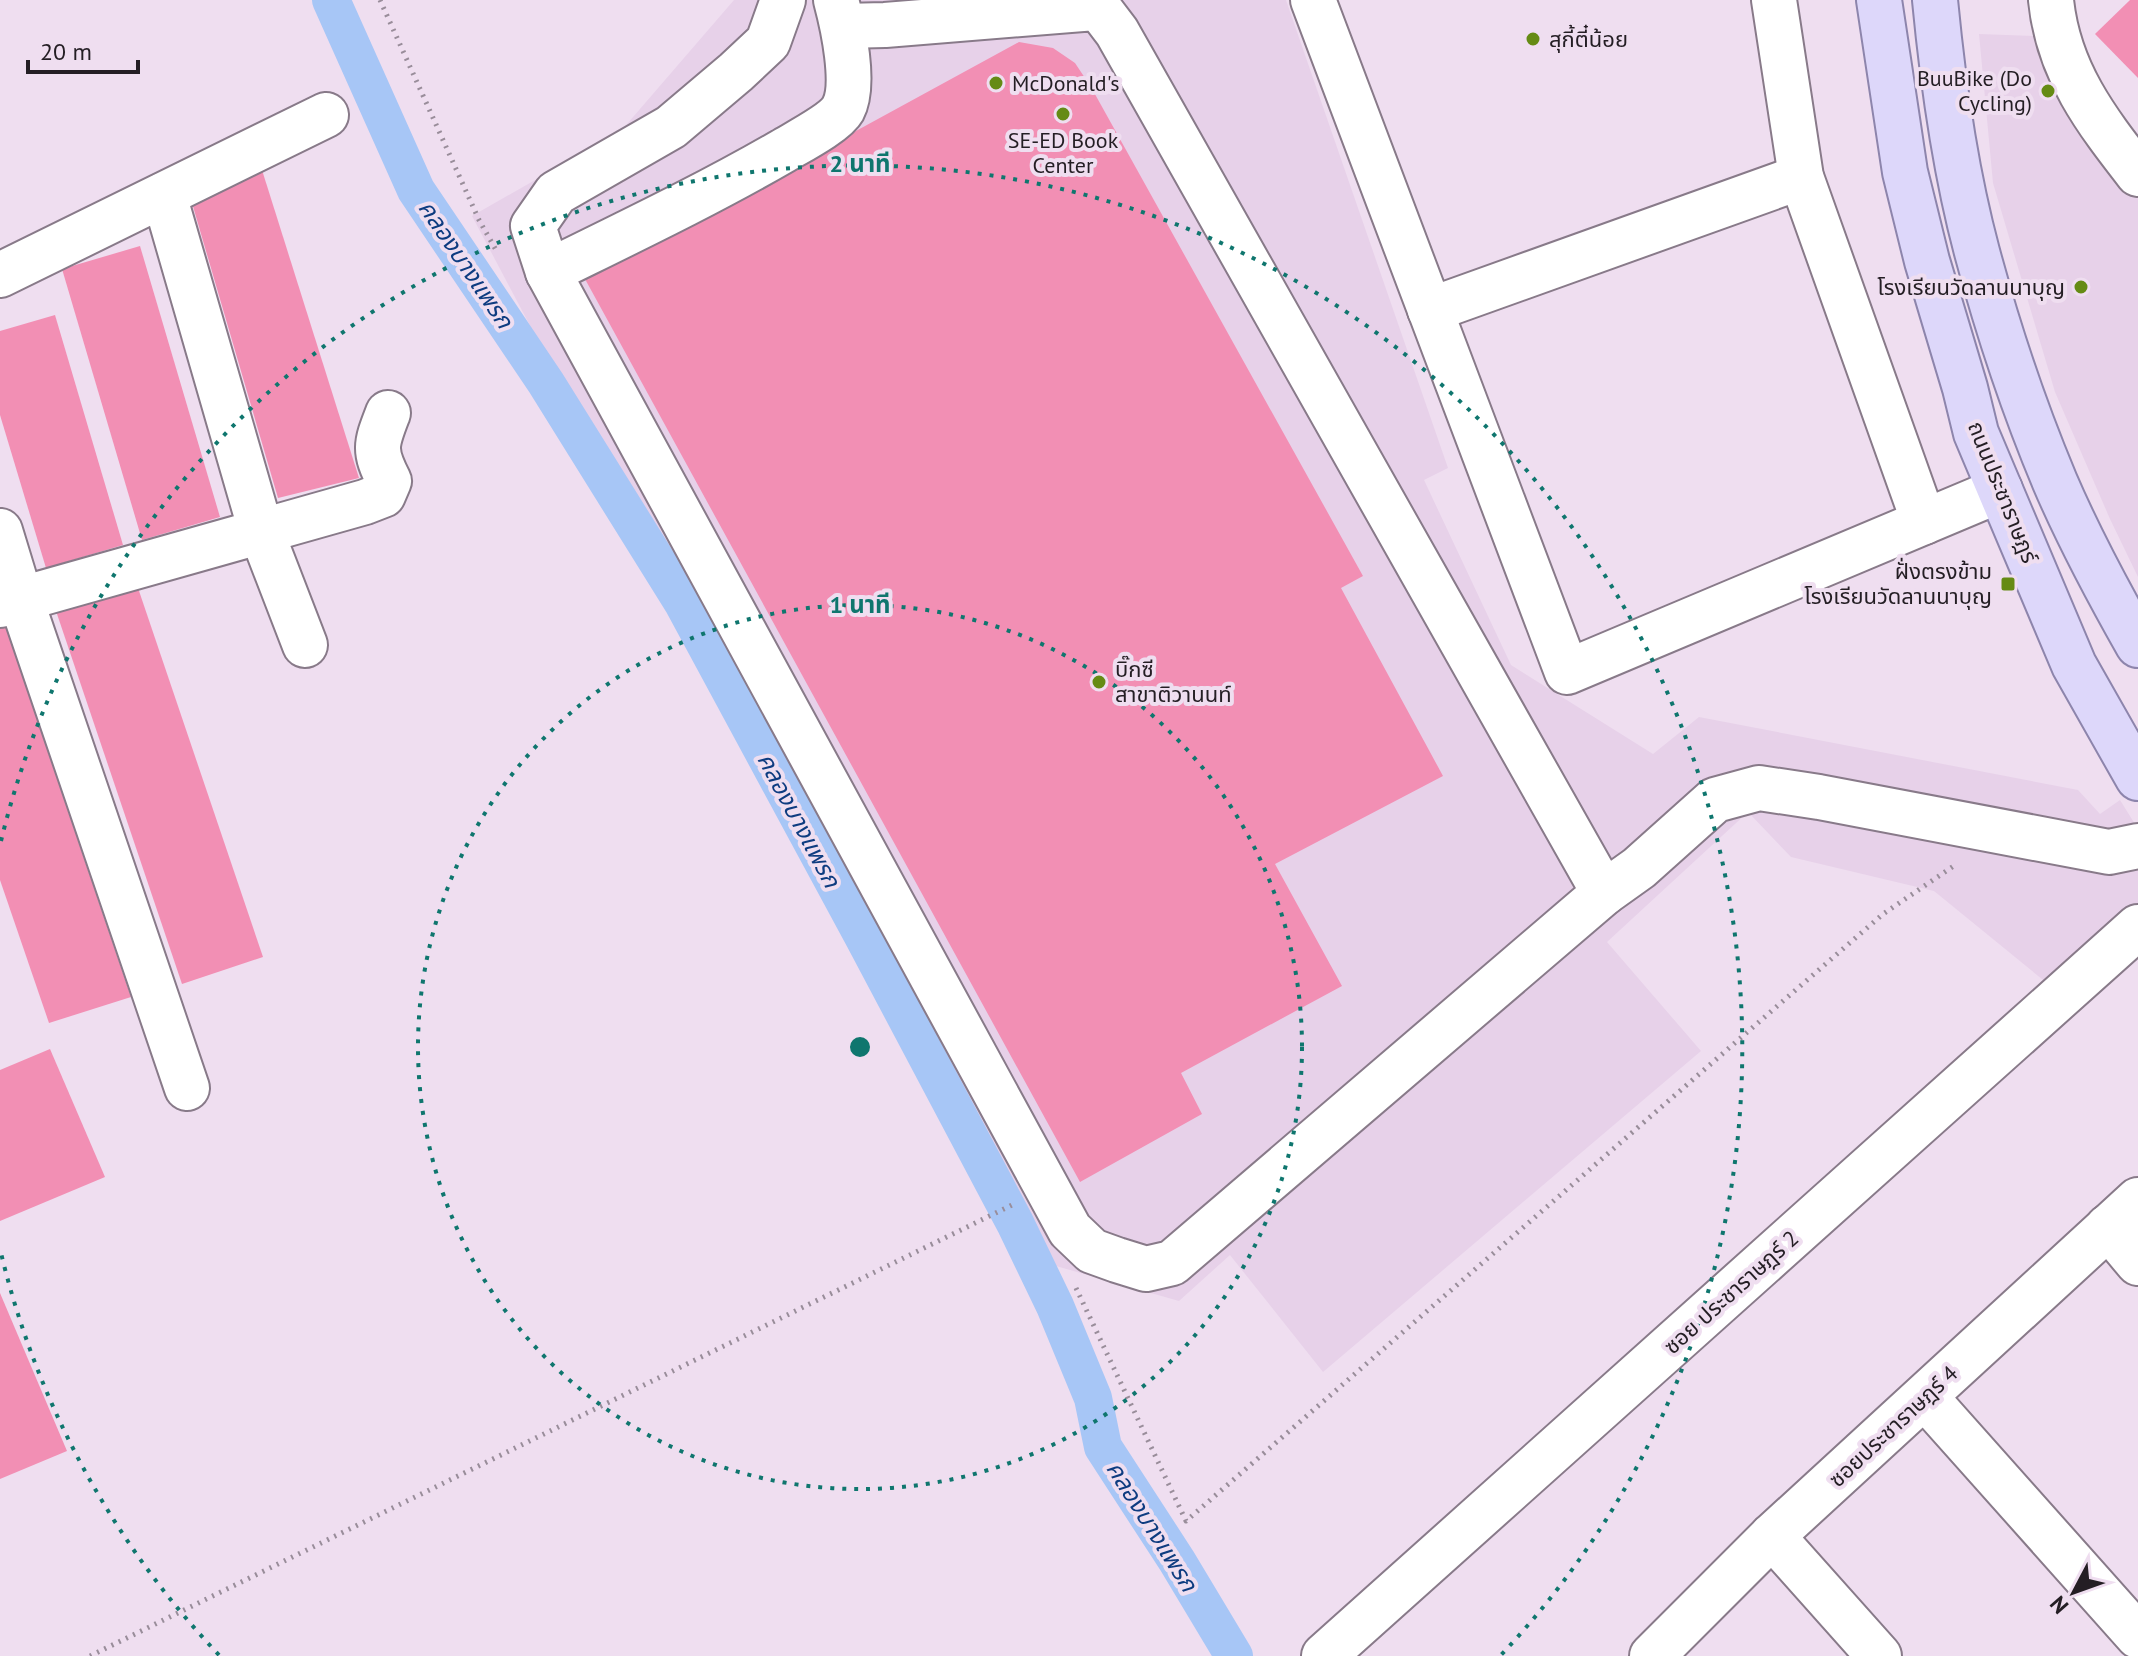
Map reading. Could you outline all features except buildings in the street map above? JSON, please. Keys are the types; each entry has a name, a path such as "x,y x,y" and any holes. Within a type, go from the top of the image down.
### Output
{"main road":[{"name":"ถนนประชาราษฎร์","path":"1879,0 1908,186 1976,433 2074,665 2138,778"},
{"path":"1935,0 1954,149 1976,251 2011,364 2027,413 2057,485 2099,574 2138,645"}],"lane":[{"path":"783,0 768,42 725,81 671,127 556,193 533,226 548,272 1070,1230 1092,1251 1146,1269 1172,1263 1604,893 1639,868 1715,800 1759,788 2109,852 2138,846"},
{"path":"1313,0 1567,672 2000,490"},
{"path":"1774,0 1801,177 1924,522"},
{"path":"2051,0 2054,27 2069,70 2096,120 2138,174"},
{"path":"548,272 726,184 813,134 842,111 849,90 840,13 885,25 1095,8 1101,11 1117,32 1604,893"},
{"path":"0,275 326,115"},
{"path":"1430,310 1801,177"},
{"path":"164,195 261,531 305,645"},
{"path":"10,602 383,495 389,481 378,460 378,439 388,413"},
{"path":"0,531 10,602 187,1088"},
{"name":"ซอย ประชาราษฎร์ 2","path":"1324,1656 2138,927"},
{"path":"2123,1214 2138,1263"},
{"name":"ซอยประชาราษฎร์ 4","path":"1652,1656 1772,1536 2123,1214"},
{"path":"1925,1397 2138,1636"},
{"path":"1772,1536 1879,1656"}],"path":[{"path":"1071,1279 1186,1521 1883,914 2003,833"},
{"path":"90,1656 1015,1204"}],"shaded area":[{"path":"734,0 1286,0 1448,468 1424,480 1511,665 1653,754 1699,717 2078,790 2100,814 2120,800 2138,829 2138,924 2064,997 1934,891 1791,857 1748,812 1607,942 1701,1051 1323,1372 1230,1255 1179,1301 1056,1266 953,1124 472,216 621,131"},
{"name":"โรงเรียนวัดลานนาบุญ","path":"1979,34 2036,36 2138,155 2138,577 2055,392 1993,183"}],"waterway":[{"name":"คลองบางแพรก","path":"331,0 416,190 546,383 683,603 1015,1223 1055,1306 1093,1398 1103,1447 1234,1656"}],"place":[{"name":"สุกี้ตี๋น้อย","path":"1533,39"},
{"name":"McDonald's","path":"996,83"},
{"name":"BuuBike (Do Cycling)","path":"2048,91"},
{"name":"SE-ED Book Center","path":"1063,114"},
{"name":"โรงเรียนวัดลานนาบุญ","path":"2081,287"},
{"name":"ฝั่งตรงข้าม โรงเรียนวัดลานนาบุญ","path":"2008,584"},
{"name":"บิ๊กซี สาขาติวานนท์","path":"1099,682"}]}
